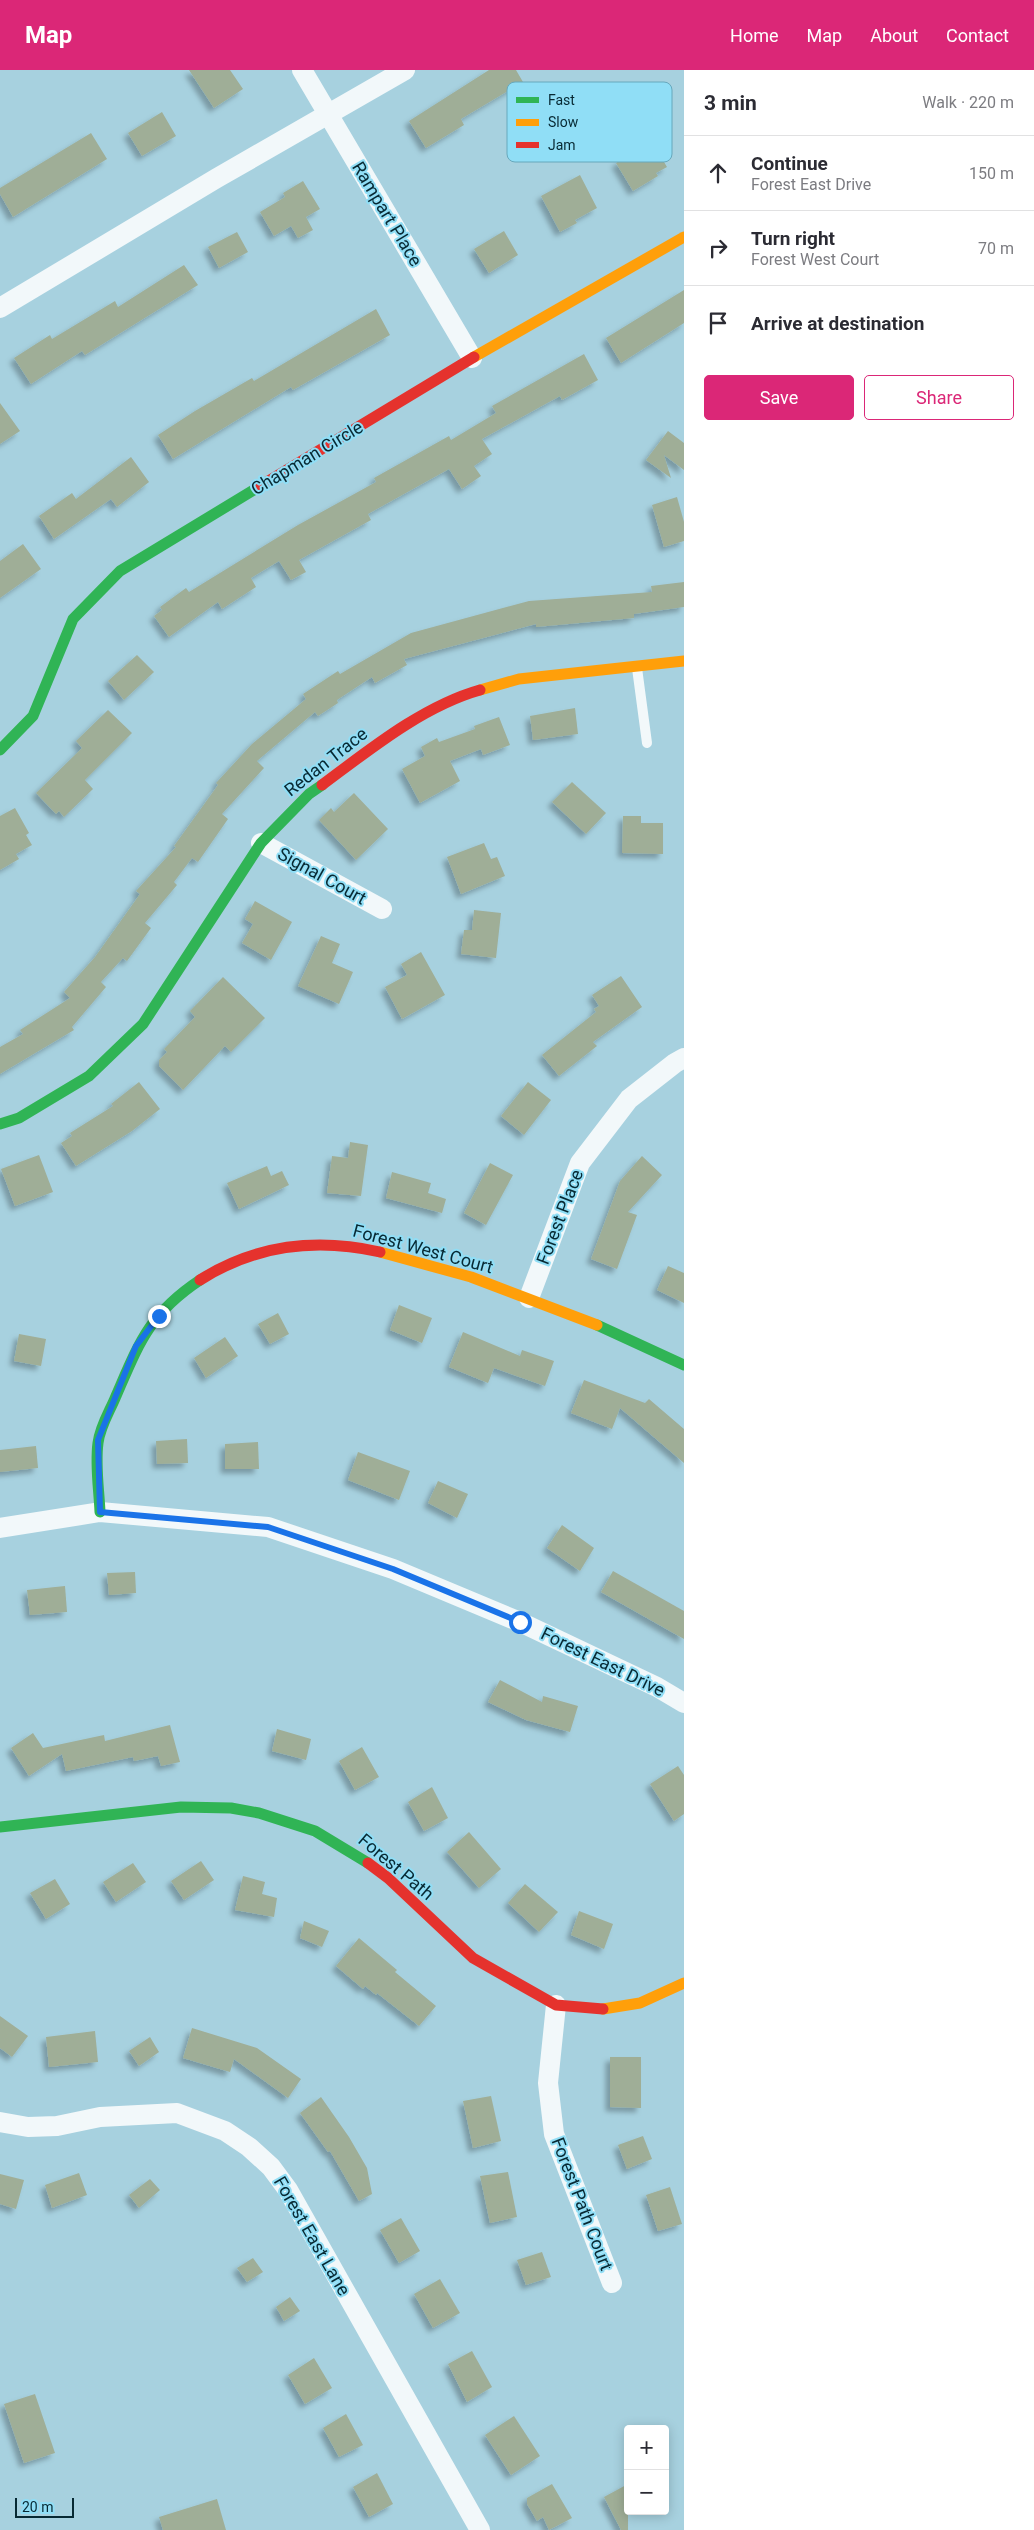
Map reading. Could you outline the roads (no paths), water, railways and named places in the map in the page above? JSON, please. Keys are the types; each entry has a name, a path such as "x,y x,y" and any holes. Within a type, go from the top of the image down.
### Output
{"street":[{"name":"Rampart Place","path":"302,70 472,358"},
{"path":"0,308 217,178 406,70"},
{"name":"Chapman Circle","path":"0,750 33,716 73,619 120,571 472,358 684,237"},
{"name":"Redan Trace","path":"0,1124 19,1118 89,1076 143,1024 262,843 309,794 384,739 458,696 519,679 684,661"},
{"name":"Signal Court","path":"262,843 382,909"},
{"name":"Forest Place","path":"529,1298 580,1163 629,1099 675,1062 684,1058"},
{"name":"Forest West Court","path":"100,1512 98,1440 136,1346 159,1316 179,1296 203,1278 228,1264 256,1253 284,1247 313,1244 342,1245 449,1270 529,1298 649,1345 684,1365"},
{"name":"Forest East Drive","path":"0,1528 100,1512 268,1527 393,1569 520,1622 658,1687 684,1703"},
{"name":"Forest Path","path":"0,1827 181,1807 230,1808 288,1821 315,1831 365,1860 388,1878 473,1958 556,2005 596,2010 640,2003 684,1983"},
{"name":"Forest Path Court","path":"556,2005 548,2084 554,2134 612,2283"},
{"name":"Forest East Lane","path":"0,2122 28,2127 57,2126 100,2117 177,2113 225,2131 249,2147 270,2167 288,2190 480,2530"}],"lane":[{"path":"636,667 647,743"}]}
